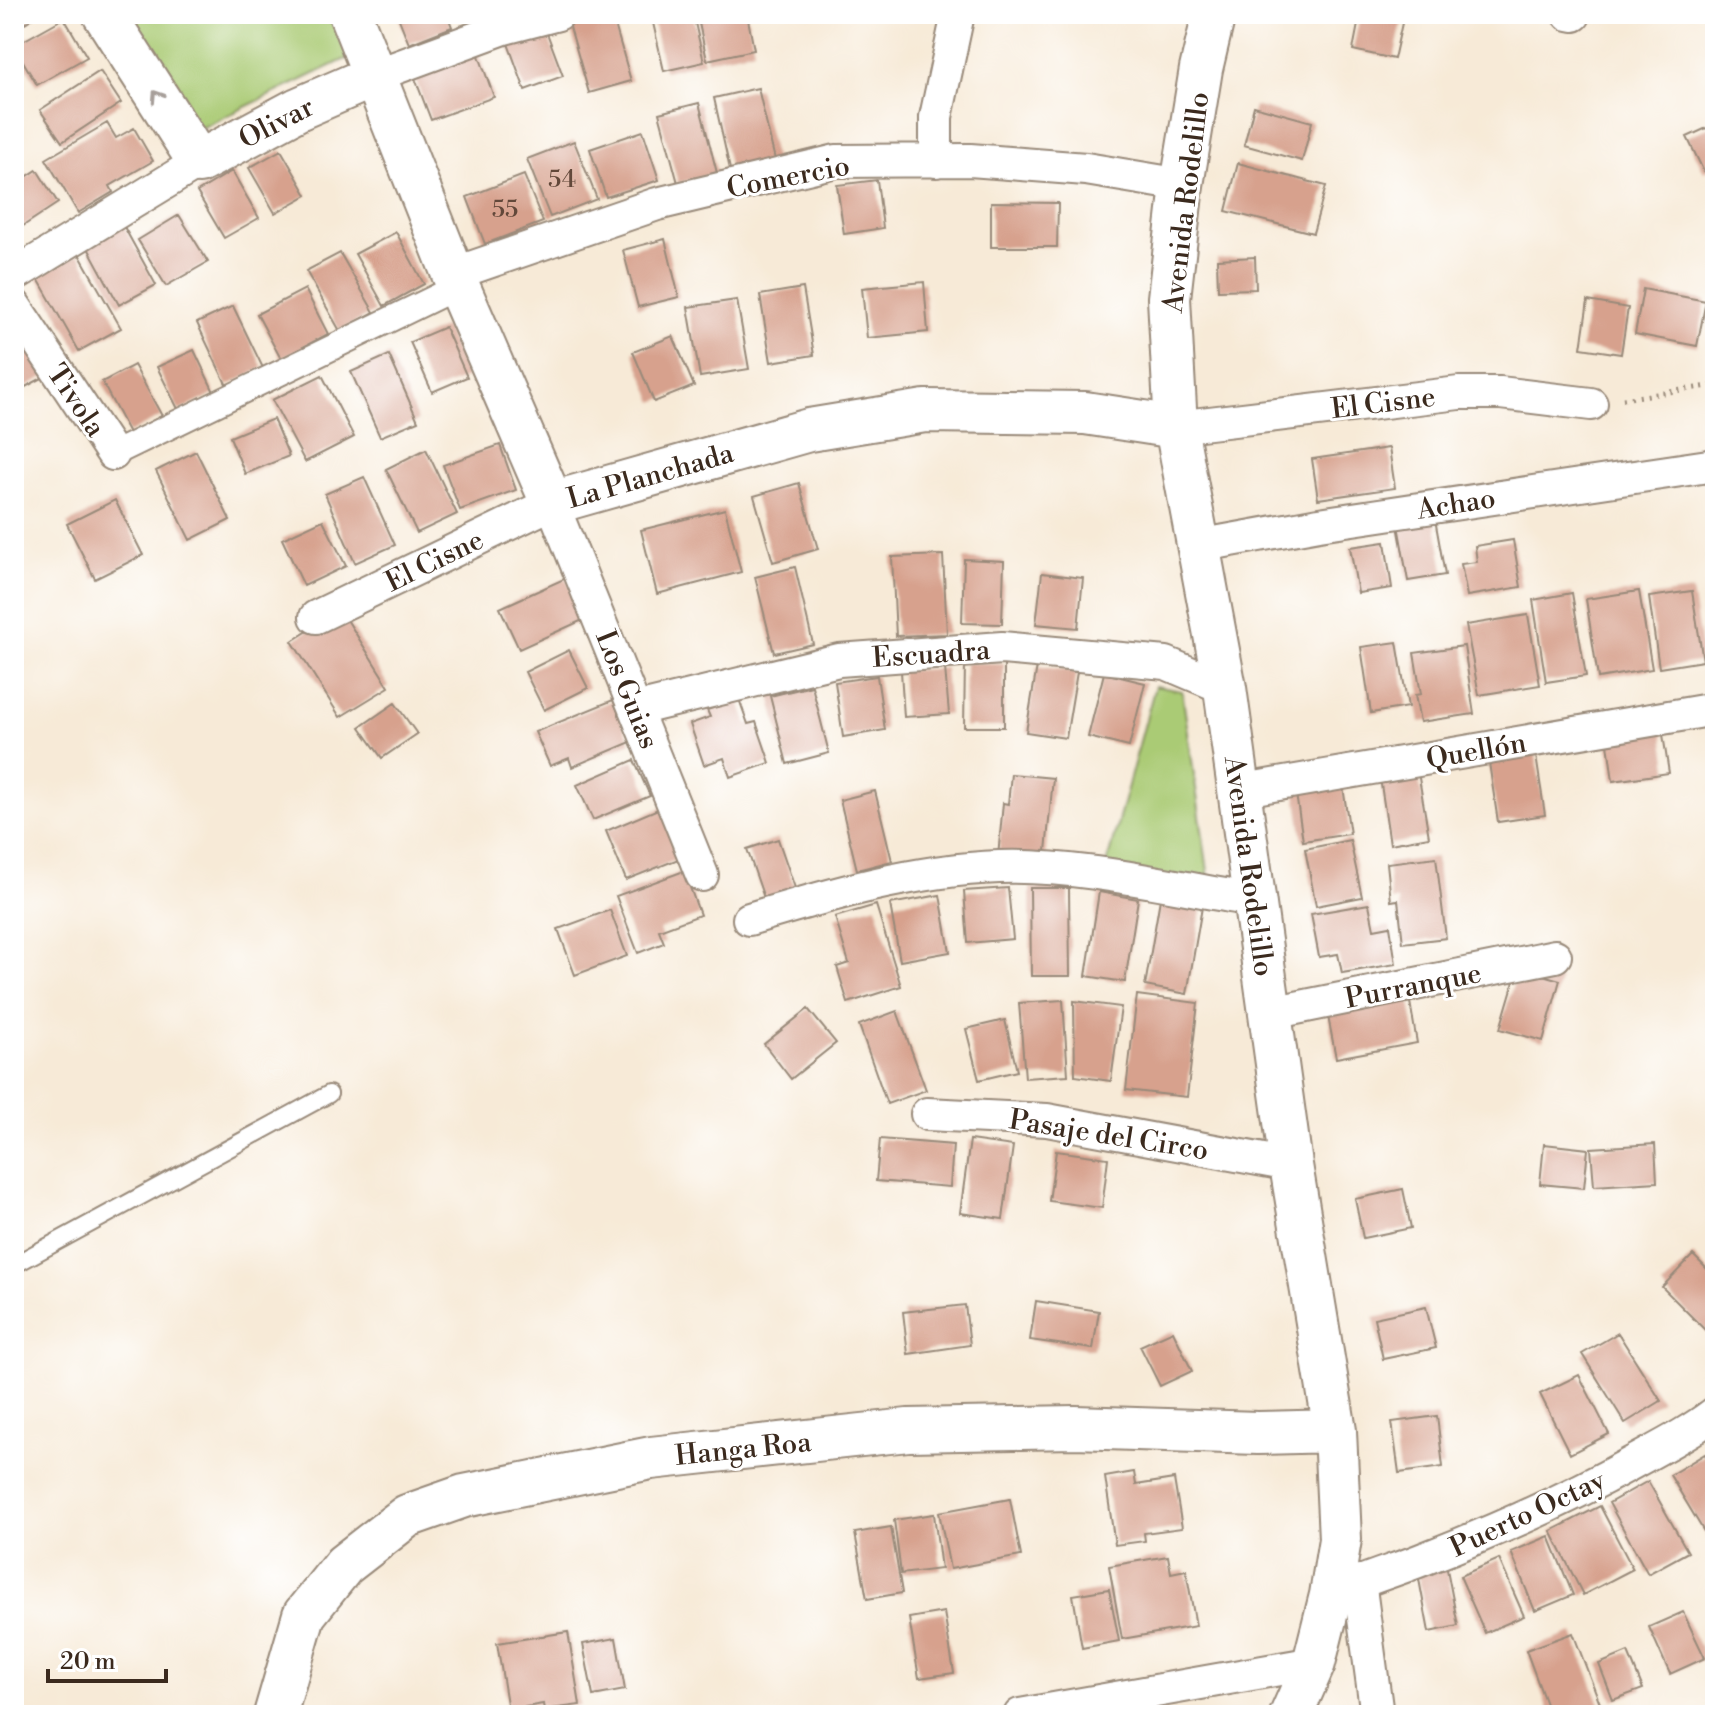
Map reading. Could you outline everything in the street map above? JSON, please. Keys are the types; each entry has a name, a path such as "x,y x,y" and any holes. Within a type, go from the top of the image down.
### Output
{"street":[{"path":"104,14 199,162"},
{"name":"La Planchada","path":"350,14 456,280 552,503 809,430 925,411 1085,413 1176,427"},
{"name":"Olivar","path":"14,275 199,162 298,109 376,75 504,28 558,14"},
{"path":"936,161 936,117 958,14"},
{"name":"Avenida Rodelillo","path":"1214,14 1201,69 1182,185 1169,298 1176,427 1225,688 1291,1165 1335,1431 1345,1588 1377,1715"},
{"name":"Comercio","path":"113,454 456,280 657,204 836,161 970,160 1086,169 1182,185"},
{"name":"Tivola","path":"14,305 113,454"},
{"name":"El Cisne","path":"1176,427 1459,393 1500,393 1591,404"},
{"name":"Achao","path":"1198,546 1319,524 1715,465"},
{"name":"El Cisne","path":"316,617 552,503"},
{"name":"Los Guias","path":"552,503 702,875"},
{"name":"Escuadra","path":"637,709 839,660 1002,648 1166,663 1225,688"},
{"name":"Quellón","path":"1238,791 1715,709"},
{"path":"749,919 869,884 934,873 1001,867 1071,871 1253,900"},
{"name":"Purranque","path":"1271,1013 1555,956"},
{"name":"Pasaje del Circo","path":"927,1114 1047,1120 1291,1165"},
{"name":"Puerto Octay","path":"1345,1588 1431,1556 1591,1486 1692,1430 1715,1413"},
{"name":"Hanga Roa","path":"275,1715 304,1615 344,1565 407,1516 464,1496 651,1458 908,1430 1075,1427 1258,1433 1335,1431"},
{"name":"Avenida Rodelillo","path":"1291,1715 1345,1588"},
{"path":"1020,1715 1314,1663"}],"lane":[{"path":"14,1265 329,1094"}],"path":[{"path":"1591,404 1715,385"}],"green space":[{"path":"131,14 334,14 352,56 195,131"},
{"path":"1155,686 1182,691 1210,885 1105,870"}],"building":[{"path":"14,14 39,14 14,30"},
{"path":"397,14 447,14 452,27 409,44"},
{"path":"587,14 612,14 631,81 589,93 568,20"},
{"path":"651,14 693,14 704,62 664,71"},
{"path":"697,14 747,14 754,50 707,60"},
{"path":"1360,14 1404,14 1394,59 1353,50"},
{"path":"64,18 87,57 37,85 14,46"},
{"path":"544,25 563,76 525,90 506,38"},
{"path":"477,50 494,97 431,120 413,73"},
{"path":"100,71 121,103 62,142 40,110"},
{"path":"758,88 776,164 731,174 714,98"},
{"path":"699,103 717,173 678,183 659,113"},
{"path":"1254,106 1312,122 1302,161 1244,145"},
{"path":"107,123 116,138 134,128 153,161 110,186 113,192 78,213 46,159"},
{"path":"1713,125 1715,166 1704,172 1687,137"},
{"path":"643,131 659,180 606,197 590,149"},
{"path":"574,141 597,199 550,217 527,159"},
{"path":"281,150 307,195 275,213 249,168"},
{"path":"1238,163 1326,186 1313,233 1226,211"},
{"path":"37,170 58,203 14,232 14,185"},
{"path":"232,171 259,218 224,238 197,192"},
{"path":"524,175 543,222 485,244 467,197"},
{"path":"877,180 883,228 844,234 837,185"},
{"path":"991,202 1058,203 1057,247 991,247"},
{"path":"179,215 208,262 166,286 138,240"},
{"path":"123,225 156,285 119,305 87,246"},
{"path":"396,232 424,284 384,306 355,254"},
{"path":"665,239 679,297 638,307 623,250"},
{"path":"340,253 374,312 340,331 306,271"},
{"path":"79,254 121,328 79,351 37,277"},
{"path":"1255,257 1256,289 1218,290 1217,259"},
{"path":"924,282 928,332 867,338 862,288"},
{"path":"803,288 814,355 771,362 760,295"},
{"path":"305,289 328,334 281,359 257,314"},
{"path":"1643,289 1706,301 1697,346 1635,334"},
{"path":"737,300 749,369 700,377 688,307"},
{"path":"1588,301 1628,308 1621,354 1581,348"},
{"path":"233,306 263,368 227,386 197,323"},
{"path":"445,327 467,377 432,392 410,342"},
{"path":"24,334 46,376 14,393 14,339"},
{"path":"673,336 694,386 654,402 633,352"},
{"path":"194,350 215,394 179,411 157,367"},
{"path":"389,355 418,421 380,437 351,372"},
{"path":"134,365 162,416 129,433 102,382"},
{"path":"322,375 354,437 305,462 272,400"},
{"path":"273,419 289,456 245,474 230,437"},
{"path":"500,445 516,490 460,510 443,465"},
{"path":"1389,448 1395,488 1318,499 1312,459"},
{"path":"426,449 457,514 417,533 386,469"},
{"path":"196,451 230,520 190,540 156,471"},
{"path":"364,477 395,545 355,563 325,494"},
{"path":"799,483 818,549 773,562 754,496"},
{"path":"115,500 143,555 95,579 67,524"},
{"path":"725,509 741,572 657,594 641,530"},
{"path":"1435,519 1445,575 1408,581 1398,525"},
{"path":"323,520 346,566 304,586 282,539"},
{"path":"1513,540 1521,587 1467,596 1461,564 1477,562 1475,546"},
{"path":"1385,542 1392,588 1358,593 1350,547"},
{"path":"943,555 947,634 896,636 892,557"},
{"path":"964,559 1004,561 1002,624 962,623"},
{"path":"795,567 813,644 774,653 755,577"},
{"path":"1042,573 1083,578 1078,628 1036,624"},
{"path":"566,578 585,619 519,649 500,608"},
{"path":"1639,591 1652,669 1598,678 1586,599"},
{"path":"1692,591 1703,661 1659,668 1649,597"},
{"path":"1572,593 1586,676 1546,682 1533,600"},
{"path":"341,610 389,687 340,717 292,641"},
{"path":"1528,615 1540,685 1479,695 1466,625"},
{"path":"1397,642 1408,707 1371,713 1361,647"},
{"path":"1464,646 1474,714 1420,722 1415,695 1421,694 1414,653"},
{"path":"569,650 588,688 544,710 525,672"},
{"path":"965,663 1004,663 1004,727 964,727"},
{"path":"1037,666 1077,672 1066,738 1026,732"},
{"path":"945,668 949,714 904,717 901,671"},
{"path":"1104,673 1145,683 1129,747 1088,737"},
{"path":"877,676 885,730 843,737 835,682"},
{"path":"812,686 829,753 787,764 770,696"},
{"path":"739,699 748,724 756,722 770,763 730,777 724,758 704,765 690,724 710,717 707,710"},
{"path":"613,700 631,742 572,767 569,758 550,766 535,732"},
{"path":"395,703 417,734 382,758 360,727"},
{"path":"1662,728 1669,773 1613,781 1607,736"},
{"path":"1535,749 1545,815 1498,822 1488,756"},
{"path":"634,760 650,796 593,820 577,785"},
{"path":"1418,772 1429,837 1390,844 1380,778"},
{"path":"1011,774 1053,778 1045,862 998,857 1003,803 1008,804"},
{"path":"1342,780 1350,834 1303,841 1295,787"},
{"path":"875,791 892,861 857,870 840,800"},
{"path":"665,806 686,856 626,880 606,831"},
{"path":"778,839 795,888 764,898 747,849"},
{"path":"1350,840 1362,897 1316,906 1305,849"},
{"path":"1436,857 1446,938 1403,943 1398,900 1391,901 1387,863"},
{"path":"684,871 700,915 659,930 664,943 638,953 616,896"},
{"path":"1008,888 1013,939 968,943 964,891"},
{"path":"1030,888 1069,888 1070,976 1031,976"},
{"path":"1099,892 1138,899 1125,982 1086,976"},
{"path":"940,895 950,952 900,961 890,904"},
{"path":"1160,899 1202,907 1187,994 1145,986"},
{"path":"1369,904 1374,929 1390,926 1396,964 1342,973 1338,954 1319,957 1311,914"},
{"path":"876,905 901,986 848,1003 837,967 849,963 835,917"},
{"path":"610,910 627,956 575,975 558,929"},
{"path":"1518,968 1560,980 1543,1041 1500,1029"},
{"path":"1137,995 1198,1003 1187,1097 1126,1090"},
{"path":"1409,996 1417,1043 1336,1058 1327,1011"},
{"path":"1063,1000 1068,1075 1025,1078 1019,1003"},
{"path":"1074,1001 1121,1007 1111,1081 1075,1076"},
{"path":"808,1009 836,1043 791,1079 764,1044"},
{"path":"897,1011 926,1090 887,1104 859,1025"},
{"path":"1005,1020 1017,1071 979,1080 966,1029"},
{"path":"880,1139 953,1145 950,1187 876,1181"},
{"path":"970,1140 1013,1146 1003,1219 960,1213"},
{"path":"1544,1144 1588,1149 1584,1188 1540,1184"},
{"path":"1655,1144 1657,1182 1594,1186 1591,1148"},
{"path":"1056,1151 1108,1158 1102,1208 1049,1201"},
{"path":"1403,1189 1411,1228 1363,1238 1355,1199"},
{"path":"1693,1255 1715,1277 1715,1340 1662,1287"},
{"path":"1036,1301 1099,1311 1093,1349 1030,1340"},
{"path":"965,1305 970,1345 908,1354 903,1312"},
{"path":"1426,1307 1436,1348 1383,1359 1374,1318"},
{"path":"1173,1331 1192,1371 1160,1386 1140,1346"},
{"path":"1618,1333 1661,1401 1625,1423 1582,1354"},
{"path":"1579,1375 1609,1434 1570,1454 1540,1394"},
{"path":"1437,1416 1443,1467 1399,1473 1392,1422"},
{"path":"1705,1454 1715,1471 1715,1550 1670,1475"},
{"path":"1134,1472 1136,1485 1174,1479 1182,1528 1144,1533 1145,1541 1115,1545 1105,1477"},
{"path":"1648,1481 1688,1552 1648,1574 1609,1503"},
{"path":"1010,1499 1021,1556 950,1569 939,1512"},
{"path":"1600,1506 1633,1569 1583,1595 1551,1531"},
{"path":"934,1514 941,1569 901,1574 894,1520"},
{"path":"891,1527 902,1593 867,1599 855,1533"},
{"path":"1549,1536 1573,1595 1535,1611 1511,1552"},
{"path":"1168,1556 1171,1573 1186,1570 1196,1626 1122,1639 1109,1566"},
{"path":"1499,1559 1524,1616 1485,1633 1460,1576"},
{"path":"1447,1569 1458,1626 1429,1632 1418,1574"},
{"path":"1109,1589 1119,1641 1082,1648 1073,1595"},
{"path":"944,1612 954,1673 919,1678 909,1618"},
{"path":"1683,1612 1705,1658 1670,1674 1649,1627"},
{"path":"568,1632 580,1705 544,1710 543,1704 508,1710 497,1643"},
{"path":"1573,1633 1601,1706 1577,1715 1550,1715 1526,1650"},
{"path":"616,1638 625,1690 593,1696 583,1644"},
{"path":"1628,1652 1643,1689 1613,1700 1599,1664"}]}
